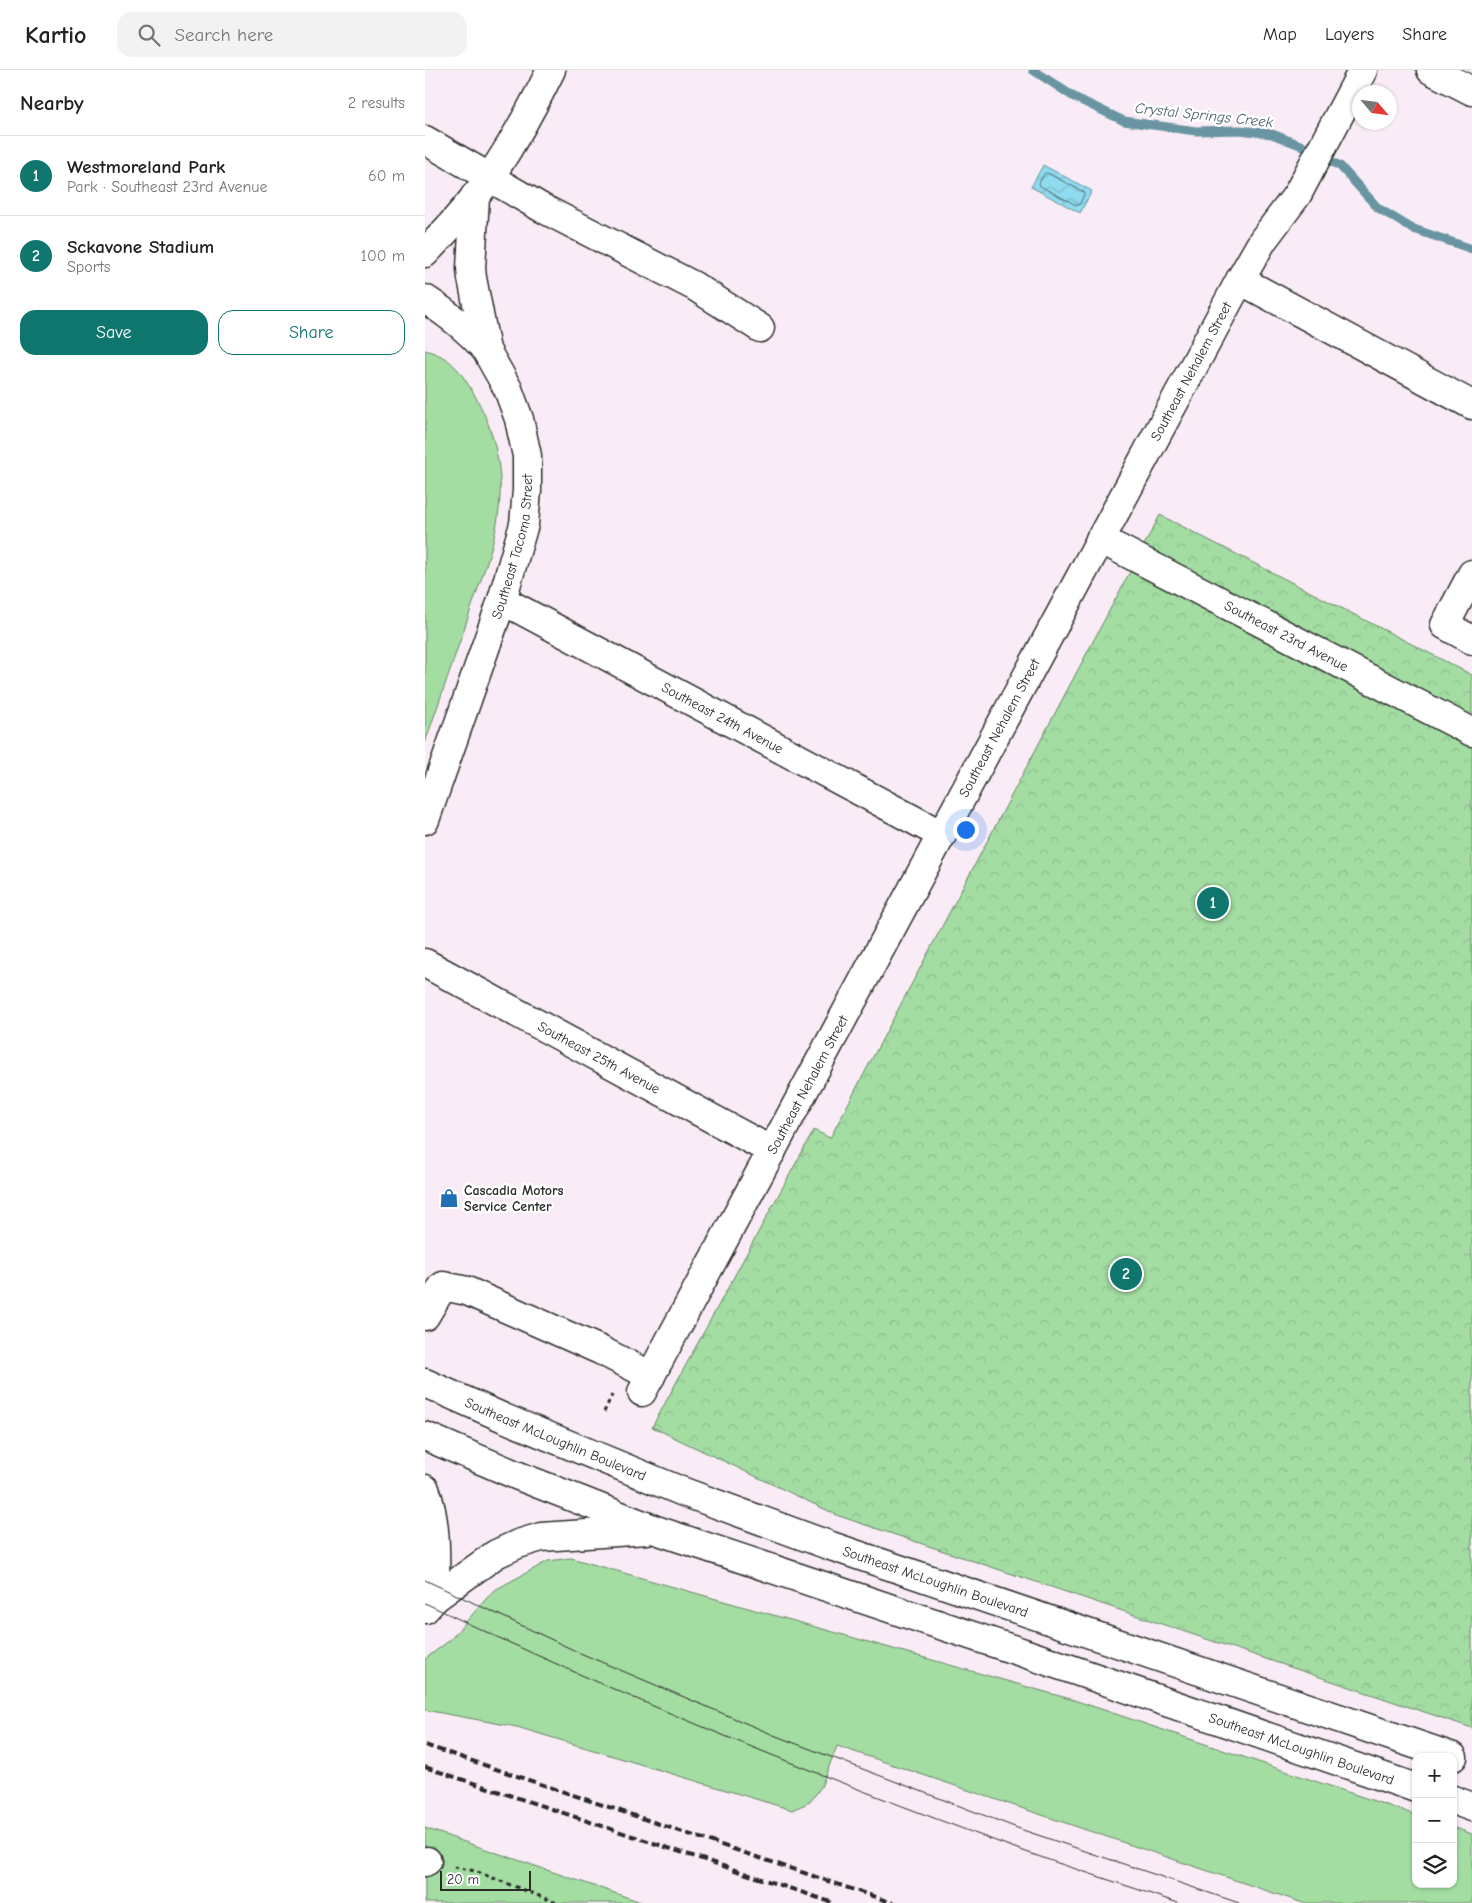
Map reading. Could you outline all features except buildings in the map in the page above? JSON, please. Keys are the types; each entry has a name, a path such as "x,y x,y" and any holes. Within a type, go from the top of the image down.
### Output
{"main road":[{"path":"425,253 482,187 530,111 551,70"},
{"name":"Southeast Nehalem Street","path":"425,1316 443,1286 467,1291 600,1350 647,1384 1240,280 1263,240 1297,195 1363,70"},
{"path":"1431,70 1472,91"},
{"path":"425,140 482,187 541,208 694,286 760,328"},
{"path":"482,187 471,268 486,350"},
{"path":"1240,280 1472,405"},
{"name":"Southeast Tacoma Street","path":"425,298 473,334 486,350 508,389 519,419 527,456 524,524 502,600 425,820"},
{"name":"Southeast 23rd Avenue","path":"1100,539 1472,732"},
{"path":"1472,574 1445,625 1472,640"},
{"name":"Southeast 24th Avenue","path":"502,600 942,835"},
{"name":"Southeast 25th Avenue","path":"425,964 772,1151"},
{"name":"Southeast McLoughlin Boulevard","path":"425,1383 513,1422 663,1484 831,1546 1441,1753"},
{"name":"Southeast McLoughlin Boulevard","path":"425,1436 515,1475 656,1530 1024,1653 1412,1787"},
{"path":"425,1489 432,1508 434,1526 430,1603"},
{"path":"430,1603 496,1554 525,1541 541,1537 656,1530"},
{"name":"Southeast McLoughlin Boulevard","path":"1457,1758 1472,1763"},
{"path":"1457,1801 1472,1807"}],"path":[{"path":"426,1862 475,1871 557,1903"}],"green space":[{"path":"425,350 442,357 454,366 464,378 480,405 486,417 497,456 500,496 497,524 490,552 425,743"},
{"path":"1160,515 1472,675 1472,1728 839,1516 652,1427 814,1130 830,1138"},
{"path":"571,1558 1074,1700 1412,1814 1412,1888 1457,1888 1457,1828 1472,1834 1472,1903 1303,1903 837,1746 821,1787 810,1802 792,1810 517,1727 425,1710 425,1659 450,1640 493,1591 548,1561"},
{"path":"425,1828 456,1839 644,1903 425,1903"}],"water":[{"path":"1043,165 1092,191 1080,213 1031,187"}],"waterway":[{"name":"Crystal Springs Creek","path":"1033,70 1074,97 1124,121 1196,131 1240,130 1272,134 1300,145 1340,166 1378,208 1411,228 1472,249"}],"tram line":[{"path":"425,1580 580,1653 776,1736 1020,1829 1239,1903"},
{"path":"425,1603 569,1670 789,1762 1053,1862 1178,1903"}],"railway":[{"path":"425,1745 893,1903"},
{"path":"425,1767 834,1903"}],"place":[{"name":"Westmoreland Park","path":"1213,903"},
{"name":"Cascadia Motors Service Center","path":"449,1198"},
{"name":"Sckavone Stadium","path":"1126,1274"}]}
